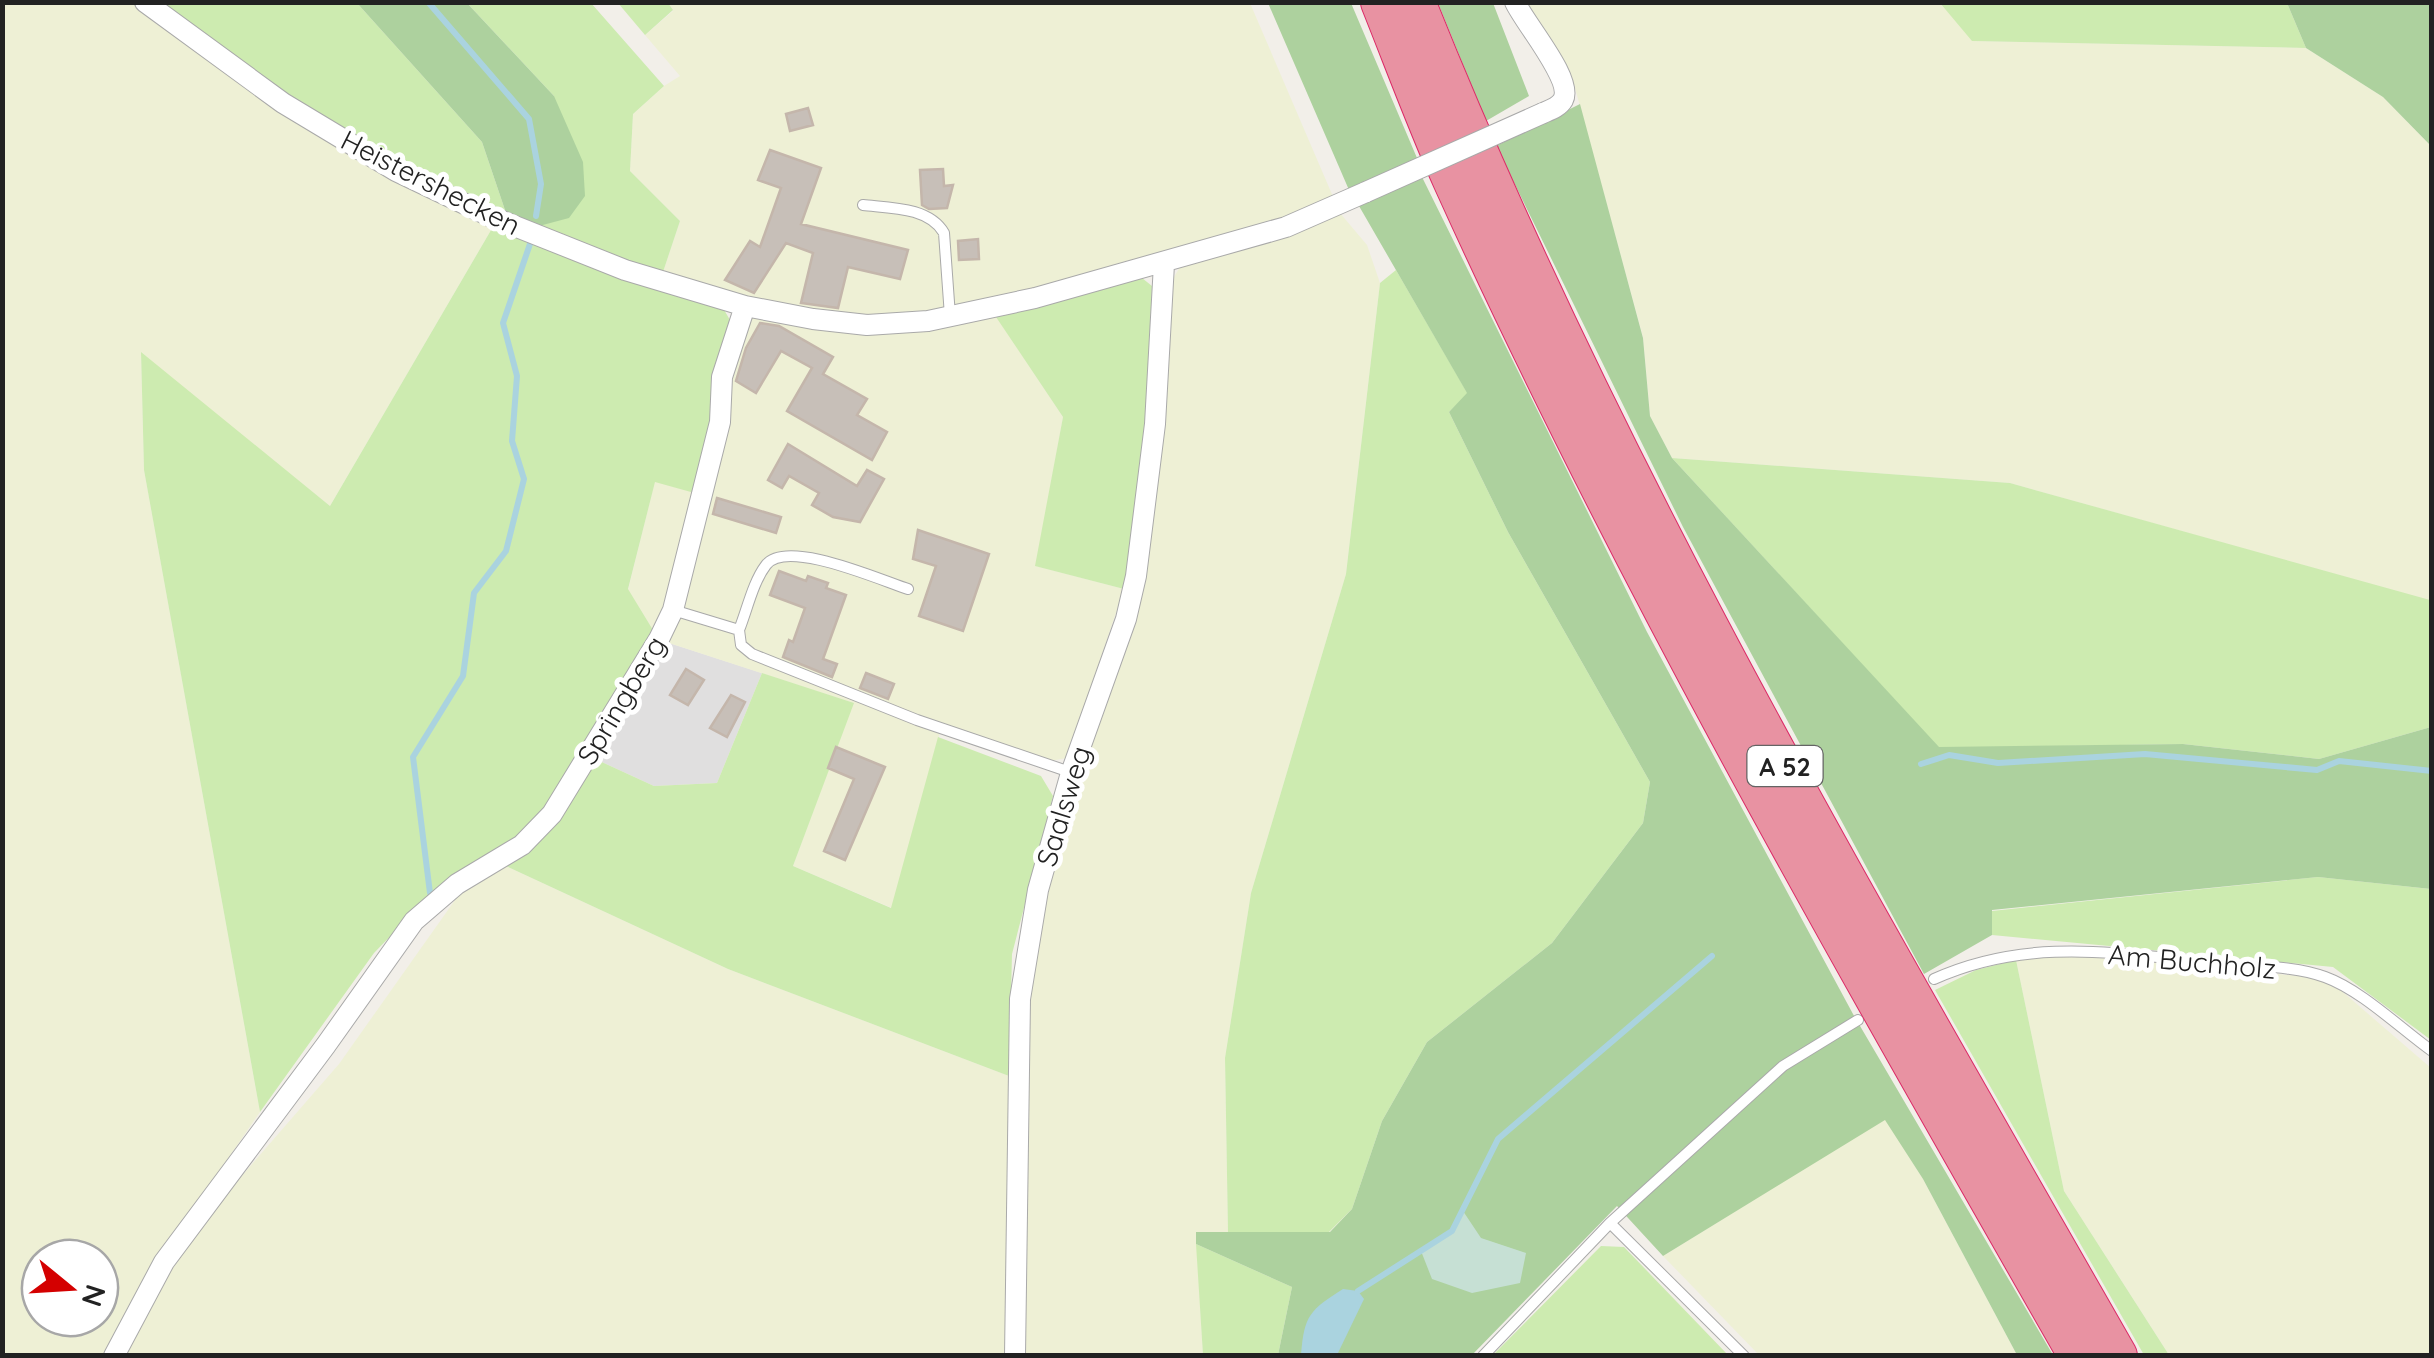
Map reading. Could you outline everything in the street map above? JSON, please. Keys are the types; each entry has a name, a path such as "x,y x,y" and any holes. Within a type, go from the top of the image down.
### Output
{"highway":[{"name":"A 52","path":"1381,2 1451,176 1620,527 1876,1000 2080,1356"},
{"name":"A 52","path":"1415,2 1480,162 1651,514 1907,989 2117,1356"}],"street":[{"name":"Heistershecken","path":"145,2 284,103 396,170 492,217 625,270 745,306"},
{"path":"745,306 867,326 950,316 1160,265 1286,227 1558,106 1566,88 1560,72 1515,2"},
{"name":"Saalsweg","path":"1015,1356 1020,999 1038,890 1071,773 1126,620 1136,576 1155,424 1160,265"},
{"name":"Springberg","path":"114,1356 146,1291 174,1247 326,1046 414,921 456,884 522,845 552,814 659,639 672,610 720,422 722,377 745,306"}],"lane":[{"path":"863,205 908,210 940,226 946,249 950,316"},
{"path":"908,589 812,558 784,554 774,557 765,566 739,630 741,645 752,654 917,720 1071,773"},
{"path":"672,610 739,630"},
{"name":"Am Buchholz","path":"1934,979 1971,962 2066,949 2300,971 2344,986 2432,1051"},
{"path":"1483,1356 1610,1223 1783,1066 1858,1020"},
{"path":"1610,1223 1744,1356"}],"shaded area":[{"path":"666,642 762,673 717,783 654,786 593,758"}],"green space":[{"path":"3,3 133,3 279,107 494,225 330,506 141,354 144,470 260,1112 192,1211 213,1209 339,1064 460,893 506,866 728,969 1009,1076 1005,1355 3,1356"},
{"path":"161,3 357,3 482,142 506,213 404,165 287,95"},
{"path":"357,3 467,3 554,96 583,162 585,196 569,218 539,226 506,213 482,142"},
{"path":"467,3 591,3 664,86 633,114 630,171 680,221 661,278 539,226 554,96"},
{"path":"618,3 668,3 673,10 645,35"},
{"path":"668,3 1250,3 1340,213 1367,245 1380,283 1346,574 1251,893 1225,1058 1228,1233 1196,1233 1203,1355 1024,1355 1026,1000 1040,909 1060,834 1127,642 1171,282 1192,247 986,301 1063,417 1036,566 1124,589 1067,758 1050,761 942,725 892,908 793,866 853,703 666,642 653,630 628,590 655,481 698,494 751,303 661,278 680,221 630,171 633,114 680,76 645,35 673,11"},
{"path":"1268,3 1351,3 1417,158 1349,190"},
{"path":"1438,3 1493,3 1529,96 1486,121"},
{"path":"1524,3 1940,3 1973,41 2306,48 2383,97 2431,146 2431,601 2010,483 1672,458 1650,416 1643,337 1572,77"},
{"path":"1940,3 2287,3 2306,48 1972,41"},
{"path":"2287,3 2431,3 2431,146 2383,97 2306,48"},
{"path":"1580,104 1643,338 1650,416 1672,458 1939,747 2183,744 2319,759 2431,727 2431,889 2318,877 1992,910 1992,935 1924,974 1683,527 1496,146"},
{"path":"1422,177 1647,632 1853,1014 2053,1355 2017,1355 1923,1179 1885,1120 1663,1256 1617,1206 1472,1355 1278,1355 1292,1287 1196,1244 1196,1232 1330,1232 1352,1209 1382,1121 1427,1042 1552,943 1643,823 1650,782 1508,532 1449,412 1467,393 1359,206"},
{"path":"494,225 723,308 730,320 698,494 655,482 628,589 653,630 534,825 409,917 374,953 260,1112 144,470 141,352 330,506"},
{"path":"1396,270 1468,394 1449,412 1508,532 1650,782 1643,823 1552,943 1427,1042 1382,1121 1352,1209 1329,1232 1228,1233 1225,1058 1251,893 1346,574 1380,283"},
{"path":"1142,278 1152,286 1146,417 1124,589 1035,566 1063,417 996,317"},
{"path":"1672,458 2010,483 2430,600 2431,727 2319,759 2183,744 1939,748"},
{"path":"762,673 854,703 793,866 891,908 938,737 1041,776 1053,796 1012,954 1009,1076 728,969 506,866 593,758 654,786 717,783"},
{"path":"2318,877 2431,889 2431,1040 2333,967 1992,935 1992,911"},
{"path":"2054,954 2311,977 2337,987 2431,1068 2431,1355 2169,1355 2064,1191 2016,960"},
{"path":"2016,960 2064,1191 2169,1355 2144,1355 1935,990 1976,970"},
{"path":"1885,1119 1923,1179 2017,1355 1759,1355 1663,1256"},
{"path":"1463,1211 1481,1238 1526,1253 1520,1283 1472,1293 1432,1279 1421,1251 1452,1231"},
{"path":"1196,1244 1292,1287 1278,1355 1203,1355"},
{"path":"1601,1246 1624,1247 1728,1355 1493,1355"}],"water":[{"path":"1343,1289 1358,1291 1364,1299 1337,1355 1301,1355 1311,1315"}],"building":[{"path":"808,108 813,125 790,131 786,114"},
{"path":"770,150 821,168 801,224 908,250 900,279 848,267 838,308 801,303 813,253 786,243 754,293 725,280 750,241 760,247 781,188 758,180"},
{"path":"943,169 944,186 953,185 947,208 929,209 922,205 920,170"},
{"path":"978,239 979,259 959,260 958,241"},
{"path":"760,323 779,326 833,357 823,374 867,399 857,415 887,432 872,460 787,411 812,368 781,351 756,393 736,381 746,348"},
{"path":"788,444 857,486 867,470 884,479 860,522 833,517 812,505 819,493 789,476 782,488 768,480"},
{"path":"717,498 781,517 776,533 713,514"},
{"path":"918,530 989,554 963,631 919,616 936,566 913,559"},
{"path":"779,571 806,581 808,576 828,583 826,588 846,595 823,659 837,664 832,677 783,657 805,608 770,595"},
{"path":"686,669 704,680 688,705 670,695"},
{"path":"866,673 894,684 888,699 860,688"},
{"path":"731,695 745,702 727,737 710,728"},
{"path":"836,747 885,767 845,860 824,851 854,779 828,768"}],"waterway":[{"path":"428,2 529,119 541,184 536,216"},
{"path":"430,893 413,757 463,676 474,593 506,551 524,479 512,441 517,376 503,323 531,241"},
{"path":"1921,764 1949,755 1998,763 2145,754 2317,770 2339,761 2432,771"},
{"path":"1358,1291 1452,1231 1498,1139 1712,956"}]}
